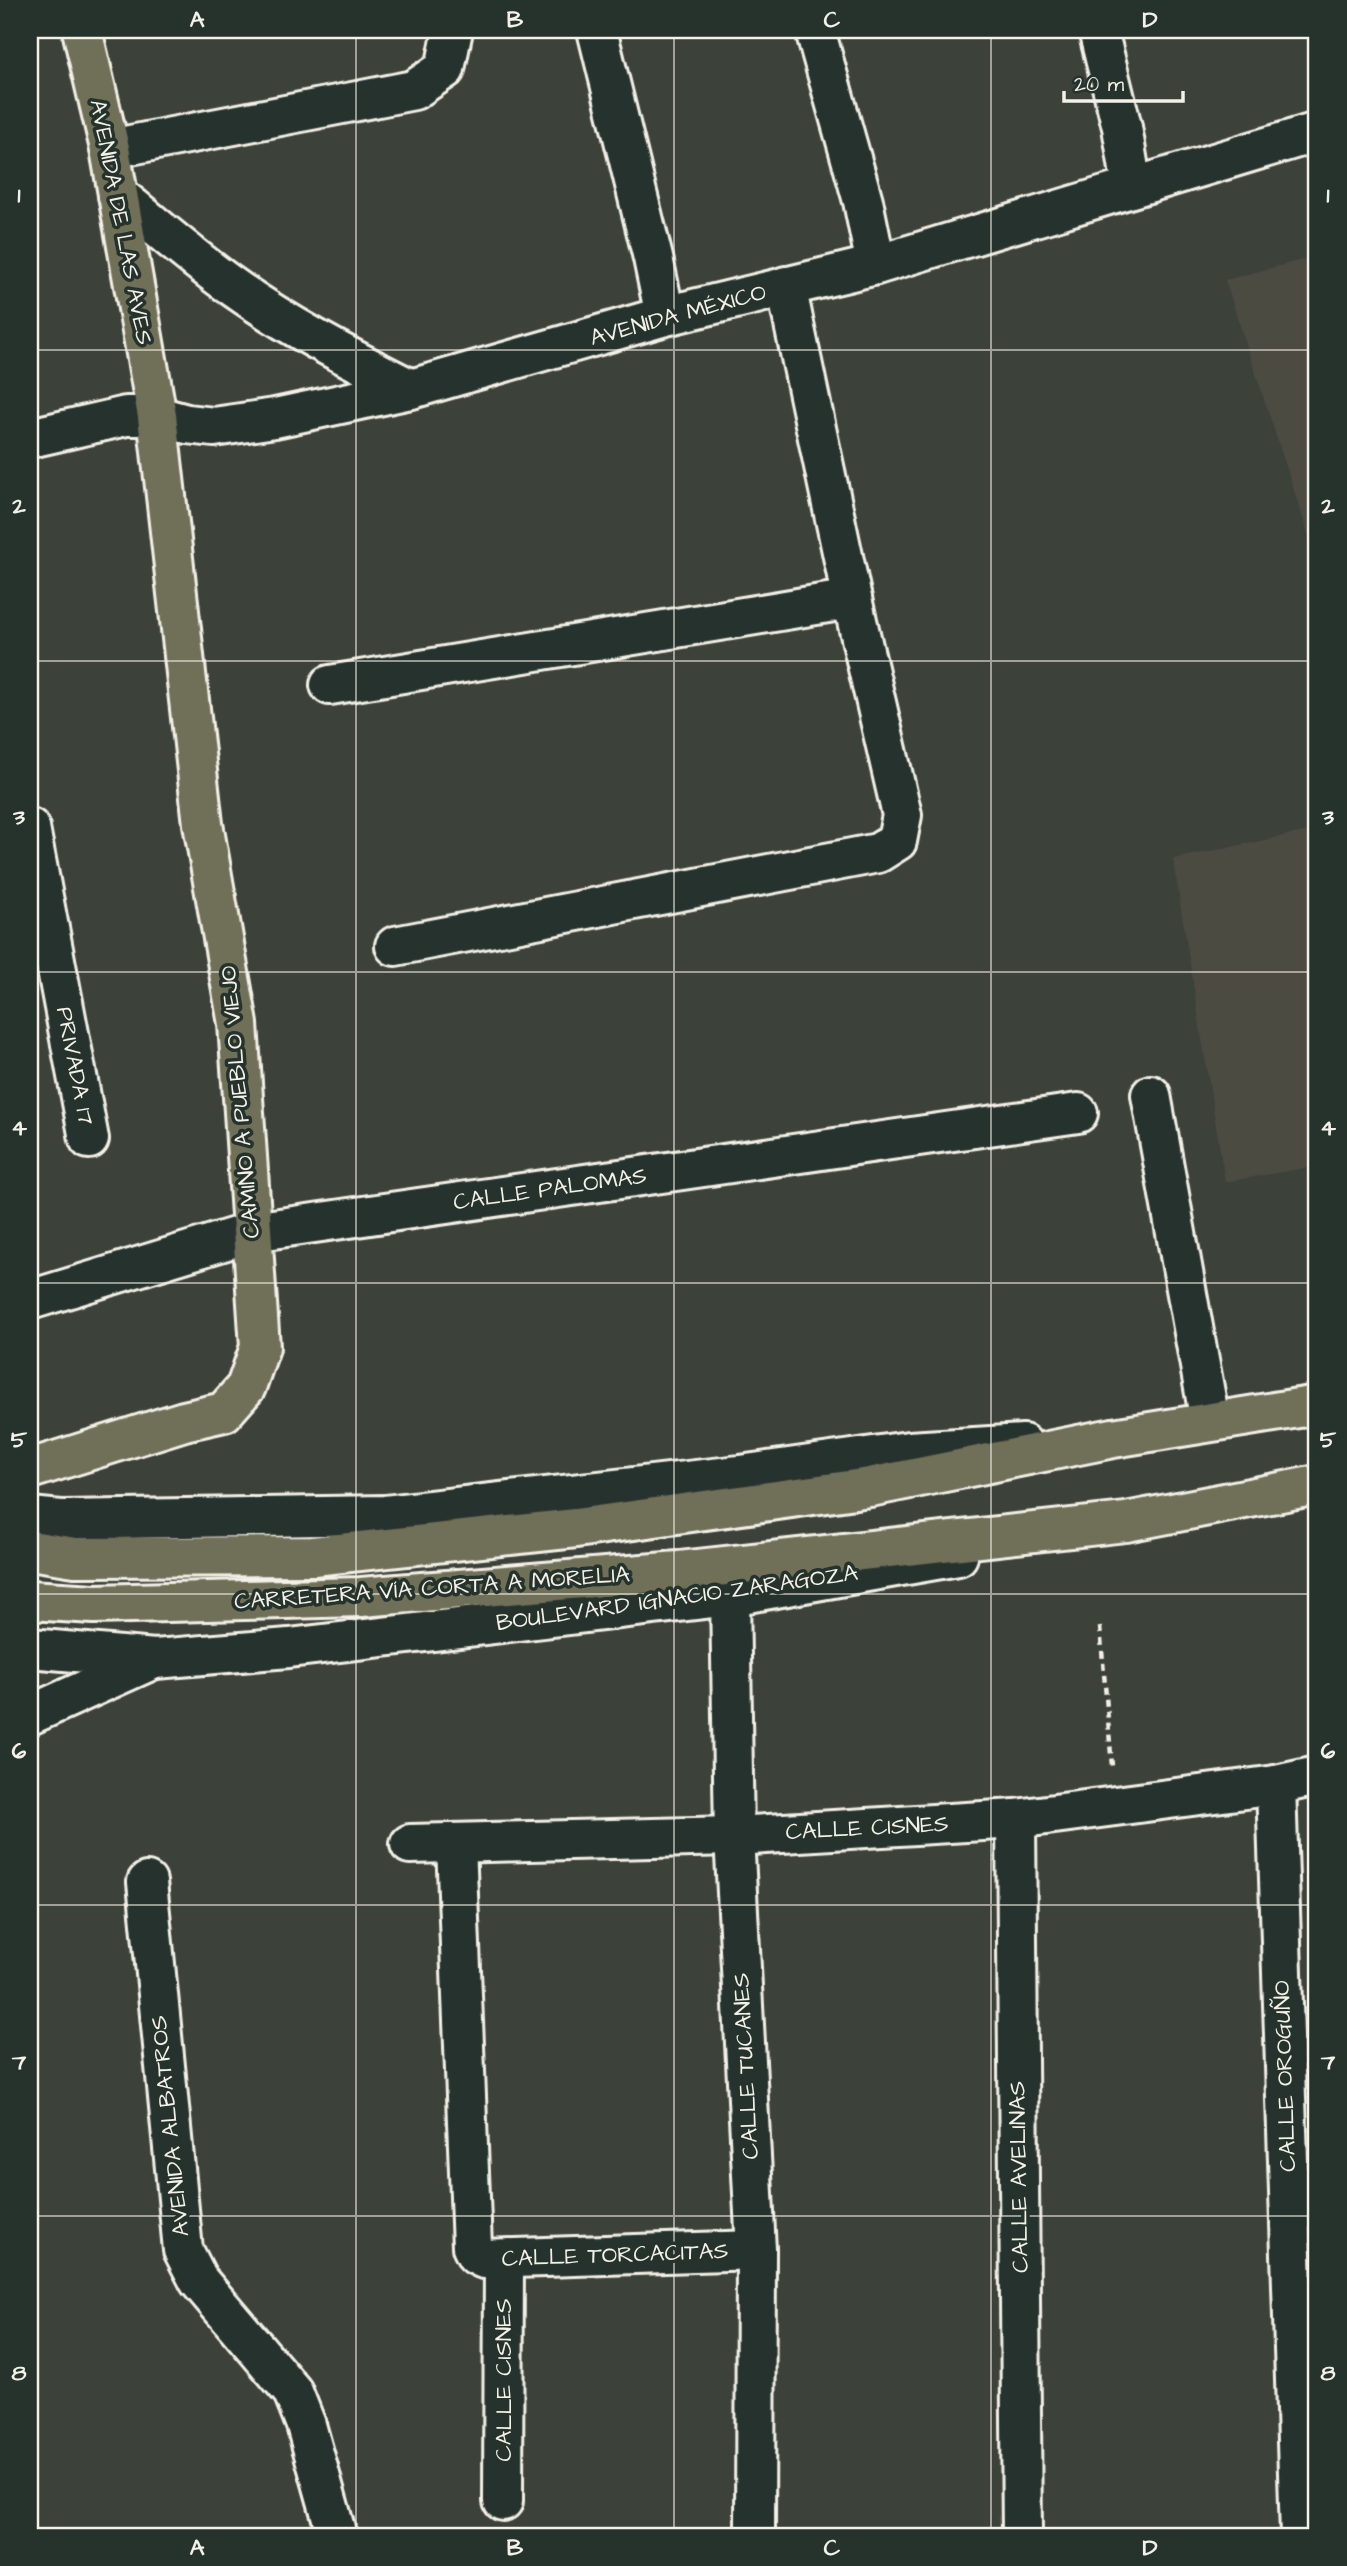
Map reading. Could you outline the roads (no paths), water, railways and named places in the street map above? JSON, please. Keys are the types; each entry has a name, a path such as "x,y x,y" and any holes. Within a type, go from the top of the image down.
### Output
{"main road":[{"name":"AVENIDA DE LAS AVES","path":"82,30 110,149 156,416"},
{"name":"CAMINO A PUEBLO VIEJO","path":"30,1469 184,1421 224,1412 246,1387 260,1347 238,1024 203,824 156,416"},
{"path":"1113,1438 1317,1405"},
{"name":"CARRETERA VÍA CORTA A MORELIA","path":"30,1550 75,1557 313,1556 576,1528 870,1487 1113,1438"},
{"name":"BOULEVARD IGNACIO ZARAGOZA","path":"1126,1521 1317,1485"},
{"name":"CARRETERA VÍA CORTA A MORELIA","path":"30,1600 94,1604 361,1597 679,1571 1126,1521"}],"street":[{"path":"110,149 414,90 445,69 453,30"},
{"path":"597,30 665,316"},
{"path":"815,30 863,201 876,265"},
{"path":"1098,30 1122,127 1132,187"},
{"name":"AVENIDA MÉXICO","path":"30,438 115,417 156,416 214,427 275,418 411,389 665,316 876,265 1317,132"},
{"path":"118,195 172,241 237,290 337,351 411,389"},
{"path":"395,946 878,853 897,841 902,815 852,599 786,286"},
{"path":"330,685 852,599"},
{"name":"PRIVADA 17","path":"30,828 89,1139"},
{"path":"1151,1095 1210,1421"},
{"name":"CALLE PALOMAS","path":"30,1300 252,1232 1077,1113"},
{"path":"30,1517 61,1520 386,1515 740,1475 909,1451 1113,1438"},
{"name":"BOULEVARD IGNACIO ZARAGOZA","path":"30,1648 155,1659 289,1648 730,1596 1070,1537 1126,1521"},
{"name":"CALLE TUCANES","path":"730,1596 734,1836 756,2250 755,2536"},
{"path":"30,1715 155,1659"},
{"name":"CALLE CISNES","path":"410,1844 734,1836 1016,1819 1276,1784 1317,1776"},
{"name":"CALLE OROGUÑO","path":"1276,1784 1300,2536"},
{"name":"CALLE AVELINAS","path":"1016,1819 1022,2536"},
{"name":"CALLE CISNES","path":"456,1844 472,2247 490,2257 503,2501"},
{"name":"AVENIDA ALBATROS","path":"146,1882 183,2250 200,2281 293,2392 306,2425 337,2536"},
{"name":"CALLE TORCACITAS","path":"490,2257 756,2250"}]}
